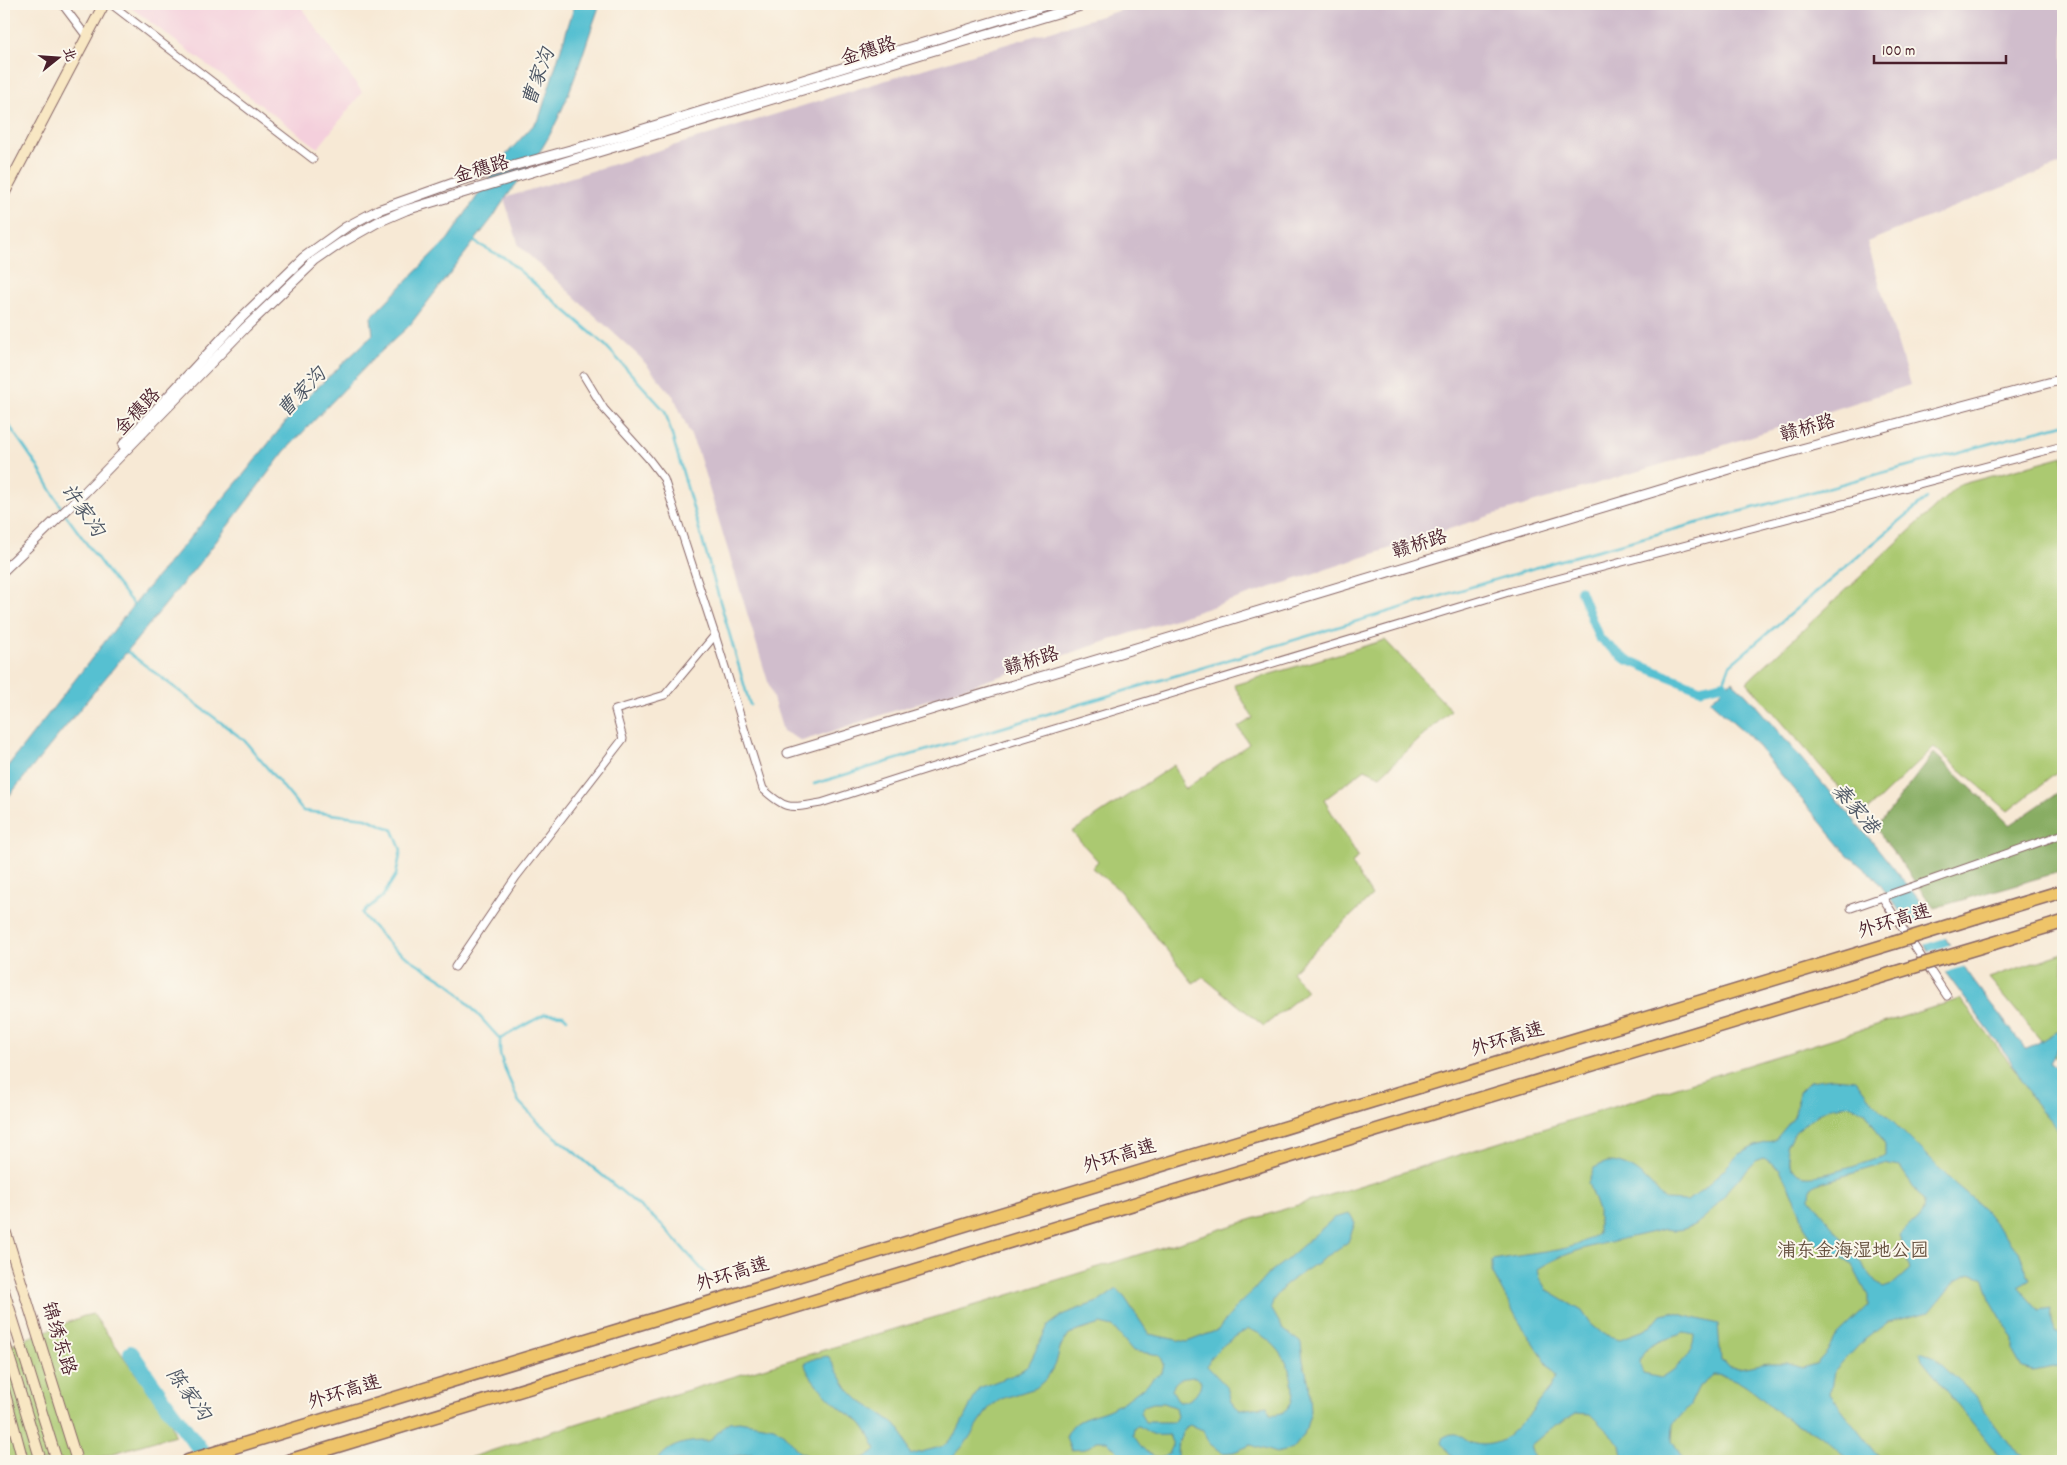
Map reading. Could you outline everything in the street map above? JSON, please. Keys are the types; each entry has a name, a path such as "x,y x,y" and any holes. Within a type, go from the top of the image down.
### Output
{"highway":[{"name":"外环高速","path":"188,1461 2063,891"},
{"path":"288,1461 2063,922"}],"main road":[{"path":"4,194 104,4"},
{"name":"锦绣东路","path":"4,1226 77,1461"},
{"name":"锦绣东路","path":"4,1291 57,1461"},
{"path":"4,1340 41,1461"},
{"path":"4,1390 24,1461"}],"street":[{"path":"62,4 86,38"},
{"path":"111,4 314,159"},
{"name":"金穗路","path":"84,491 239,320 303,258 346,227 378,210 462,180 621,136 1050,4"},
{"name":"金穗路","path":"4,563 84,491 237,336 315,261 341,243 378,222 406,210 1083,4"},
{"path":"574,149 576,159"},
{"path":"584,376 604,409 648,458 664,479 763,789 779,804 794,807 821,802 1008,743 1512,591 2063,446"},
{"name":"赣桥路","path":"788,754 1753,462 2063,379"},
{"name":"金穗路","path":"4,570 54,518"},
{"path":"455,967 516,877 622,739 615,710 665,695 715,635"},
{"path":"1851,908 2063,834"},
{"path":"1884,896 1948,996"}],"shaded area":[{"path":"130,4 299,4 362,92 318,148 129,6"},
{"path":"1141,4 2063,4 2063,163 1867,242 1910,385 1706,451 1492,515 802,741 783,731 698,452 674,397 640,357 519,246 504,198"}],"green space":[{"path":"2063,456 2063,768 2008,811 1934,747 1863,815 1747,682 1959,485"},
{"path":"1385,640 1451,710 1380,776 1365,769 1324,800 1358,856 1352,864 1372,896 1292,972 1307,991 1264,1026 1203,977 1193,983 1118,889 1092,868 1098,861 1072,832 1174,765 1185,789 1249,744 1238,727 1253,718 1234,685"},
{"path":"1934,753 2010,825 2063,789 2063,871 1934,908 1876,828"},
{"path":"2063,953 2063,1067 1989,978"},
{"name":"浦东金海湿地公园","path":"1960,999 2063,1131 2063,1461 459,1461 614,1412 983,1303"},
{"path":"93,1314 171,1423 175,1435 87,1461 4,1461 4,1340 10,1345"}],"water":[{"name":"曹家沟","path":"575,4 600,4 566,100 558,119 534,161 409,326 373,359 284,452 205,556 4,802 4,771 138,599 244,474 300,404 373,335 371,317 448,239 504,157 539,119"},
{"path":"1732,681 1746,694 1875,845 1928,911 1971,978 2026,1049 2063,1030 2063,1041 2050,1063 2061,1073 2063,1135 2034,1102 2009,1058 1876,879 1847,854 1750,737 1710,701"},
{"path":"1832,1078 1856,1080 1870,1099 1955,1184 1980,1205 2020,1254 2030,1279 2018,1286 2040,1311 2051,1309 2051,1322 2054,1330 2056,1333 2063,1333 2063,1368 2058,1366 2034,1371 2023,1368 2014,1352 2014,1340 1990,1299 1984,1279 1970,1274 1955,1281 1930,1312 1888,1322 1859,1344 1834,1371 1830,1394 1882,1461 1850,1461 1819,1435 1786,1419 1747,1387 1725,1377 1713,1375 1698,1388 1690,1405 1673,1425 1672,1440 1684,1461 1624,1461 1621,1445 1590,1414 1576,1413 1550,1429 1530,1446 1535,1461 1455,1461 1442,1443 1444,1437 1457,1434 1479,1445 1501,1441 1533,1410 1556,1377 1518,1320 1492,1272 1492,1260 1558,1250 1577,1245 1598,1234 1598,1211 1588,1183 1594,1168 1606,1162 1625,1165 1633,1169 1665,1200 1687,1201 1706,1187 1739,1154 1755,1146 1775,1140 1794,1117 1799,1092 1810,1081","holes":["1848,1105 1865,1111 1885,1145 1885,1156 1827,1174 1815,1176 1798,1174 1791,1164 1786,1146 1796,1131 1831,1107","1764,1158 1780,1169 1799,1209 1804,1226 1816,1244 1832,1254 1840,1256 1852,1265 1868,1296 1868,1306 1833,1340 1826,1353 1816,1364 1801,1368 1787,1363 1768,1363 1739,1368 1731,1367 1721,1361 1718,1324 1671,1312 1661,1314 1651,1326 1642,1331 1620,1339 1603,1334 1591,1324 1582,1311 1548,1291 1538,1269 1552,1261 1599,1244 1665,1229 1676,1230 1686,1228 1695,1224 1711,1211 1756,1161","1884,1164 1900,1167 1924,1202 1923,1211 1918,1221 1908,1226 1899,1235 1910,1269 1892,1285 1883,1288 1876,1282 1810,1198 1811,1187","1684,1333 1694,1335 1688,1355 1673,1370 1661,1378 1643,1374 1640,1362 1645,1350 1657,1343"]},
{"path":"1350,1214 1355,1223 1348,1242 1286,1284 1274,1299 1271,1308 1283,1329 1301,1343 1303,1361 1309,1383 1311,1411 1304,1435 1293,1449 1276,1453 1251,1445 1234,1452 1222,1453 1210,1444 1203,1430 1189,1425 1179,1442 1177,1451 1178,1461 1127,1461 1107,1441 1097,1441 1086,1449 1071,1450 1066,1437 1075,1424 1086,1417 1114,1407 1139,1391 1162,1372 1164,1364 1160,1355 1133,1351 1113,1327 1100,1324 1069,1334 1060,1348 1056,1363 1047,1378 1036,1388 1001,1399 989,1408 965,1444 951,1459 945,1461 846,1461 866,1457 876,1450 860,1422 844,1411 814,1382 806,1368 805,1363 816,1358 828,1356 848,1389 859,1400 886,1417 901,1430 910,1455 944,1446 957,1432 979,1388 1016,1374 1028,1366 1048,1326 1064,1314 1100,1301 1117,1289 1149,1334 1187,1342 1218,1330 1238,1305 1269,1273 1334,1218","holes":["1249,1329 1263,1336 1276,1347 1286,1363 1292,1383 1293,1393 1287,1409 1280,1413 1270,1414 1267,1406 1240,1410 1231,1402 1227,1387 1207,1366 1213,1355 1231,1340","1195,1377 1201,1381 1199,1390 1191,1399 1179,1402 1172,1390 1175,1383 1183,1378","1153,1403 1164,1403 1175,1407 1177,1416 1174,1422 1145,1422 1140,1413 1144,1406","1139,1426 1155,1435 1169,1435 1173,1445 1169,1454 1157,1457 1148,1453 1133,1435 1134,1427"]},
{"path":"1920,1352 1932,1356 1974,1395 2008,1443 2029,1461 2003,1461 1922,1360"},
{"path":"739,1421 774,1427 784,1434 799,1452 820,1460 829,1461 787,1461 778,1457 751,1454 699,1461 657,1461 668,1450 680,1444 709,1441 729,1422"}],"pier":[{"path":"1934,916 1948,937 1923,945 1908,924"},
{"path":"1952,944 1966,966 1943,973 1928,952"}],"waterway":[{"path":"471,240 506,259 605,345 665,411 750,705"},
{"name":"许家沟","path":"4,418 38,467 62,509"},
{"path":"814,784 1561,560 2063,424"},
{"path":"1723,684 1730,665 1927,498"},
{"name":"许家沟","path":"65,514 134,605"},
{"name":"秦家港","path":"1580,590 1599,638 1625,659 1700,689 1723,684 1733,695"},
{"path":"125,650 244,740 303,811 366,818 393,830 401,850 396,875 382,897 362,913 393,948 451,985 500,1039 545,1014 563,1015 567,1019"},
{"path":"500,1039 500,1054 519,1102 539,1123 661,1224 705,1273"},
{"name":"陈家沟","path":"131,1353 209,1461"}]}
